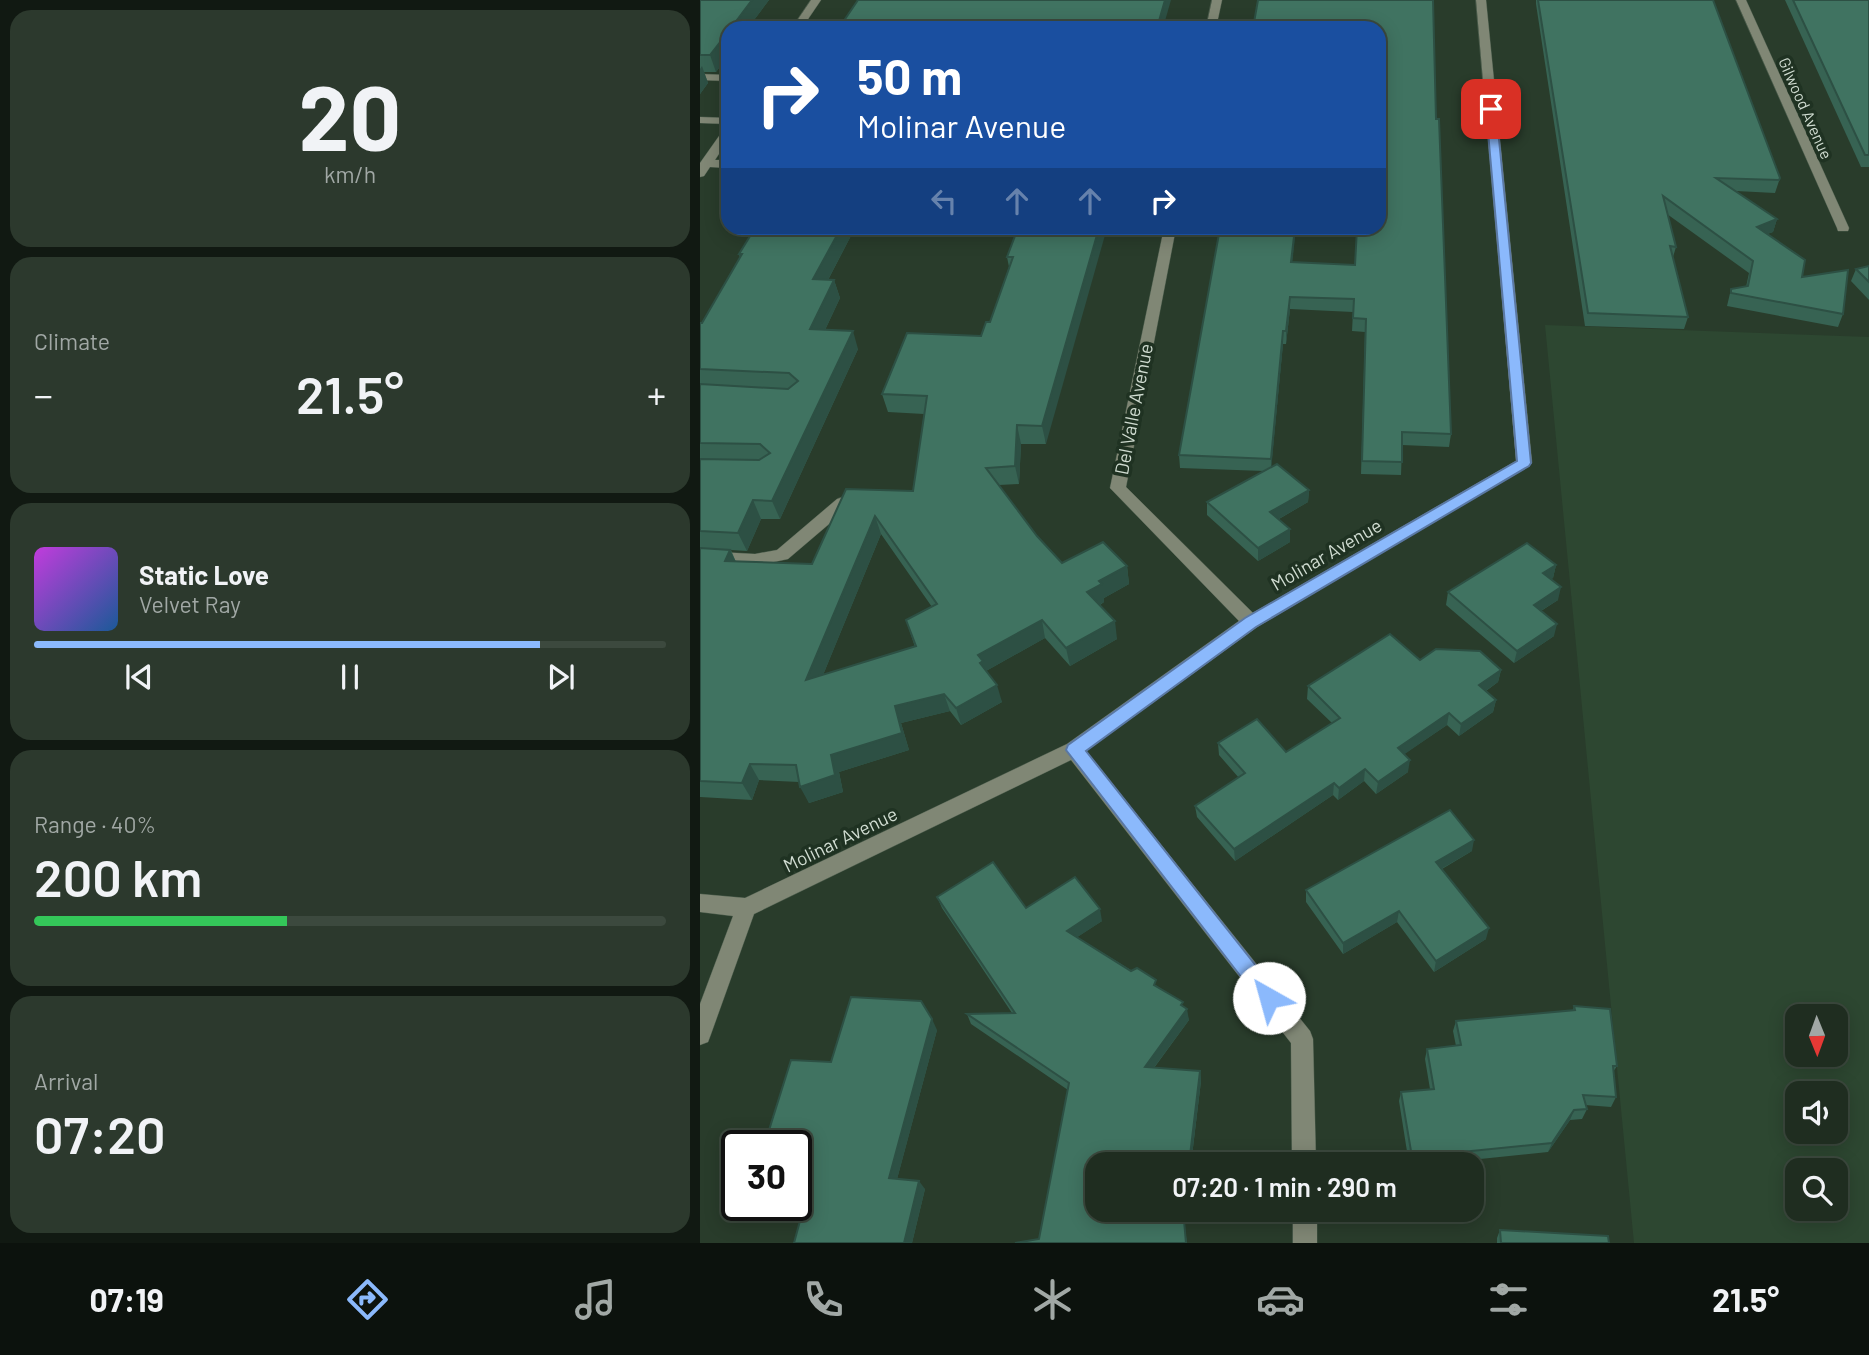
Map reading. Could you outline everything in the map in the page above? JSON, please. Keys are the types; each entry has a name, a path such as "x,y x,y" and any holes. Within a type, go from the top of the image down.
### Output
{"street":[{"path":"802,21 816,0"},
{"path":"1212,21 1217,0"},
{"name":"Molinar Avenue","path":"746,908 1074,750 1251,622 1524,463 1481,0"},
{"name":"Gilwood Avenue","path":"1741,0 1843,228"},
{"path":"700,77 721,78"},
{"path":"700,120 721,121"},
{"path":"703,168 721,141"},
{"path":"703,168 721,165"},
{"name":"Del Valle Avenue","path":"1169,235 1118,488 1251,622"},
{"path":"700,557 755,560 782,555 842,503"},
{"path":"1074,750 1302,1039 1304,1152"},
{"path":"700,903 746,908 700,1034"},
{"path":"1305,1222 1305,1243"}],"shaded area":[{"path":"1545,325 1869,337 1869,1243 1634,1243"}],"building":[{"path":"700,0 752,0 736,21 721,21 721,41 710,55 700,55"},
{"path":"858,0 1165,0 1159,21 844,21"},
{"path":"1258,0 1433,0 1451,434 1402,432 1402,462 1362,461 1366,319 1353,318 1354,299 1290,297 1286,331 1283,331 1271,459 1179,455 1219,235 1294,235 1291,262 1355,265 1357,235 1386,235 1386,21 1254,21"},
{"path":"1538,0 1713,0 1780,178 1716,178 1777,219 1757,227 1805,260 1802,277 1848,270 1843,314 1731,293 1731,289 1748,286 1753,261 1663,196 1676,247 1670,246 1688,317 1588,313"},
{"path":"1793,0 1869,0 1869,155 1865,155"},
{"path":"751,235 837,235 813,279 834,280 810,329 853,331 772,501 753,500 738,533 700,531 700,459 759,460 770,453 760,444 700,443 700,384 788,389 798,381 789,373 700,369 700,323 742,254 739,254"},
{"path":"1015,235 1097,235 1042,426 1017,425 1015,466 986,468 1037,536 1062,563 1103,542 1127,566 1099,581 1102,584 1087,592 1115,621 1066,648 1042,620 978,655 983,661 980,663 997,685 956,708 944,694 895,706 902,733 831,755 835,775 800,787 796,765 750,764 742,783 700,781 700,548 730,550 725,561 812,564 846,489 913,491 927,396 882,394 907,333 981,336 986,322 990,322 1013,257 1007,257","holes":["875,516 937,604 906,620 916,646 806,680"]},
{"path":"1869,266 1869,282 1856,269"},
{"path":"1277,464 1309,490 1270,512 1290,529 1258,548 1207,502"},
{"path":"1527,543 1556,565 1543,573 1561,587 1534,605 1557,624 1517,651 1448,592"},
{"path":"1390,634 1420,660 1436,649 1480,651 1501,670 1479,685 1496,700 1461,724 1449,713 1398,748 1410,760 1378,782 1365,769 1339,788 1334,783 1234,849 1195,806 1245,773 1218,743 1257,719 1286,752 1340,718 1308,686"},
{"path":"1450,810 1474,840 1436,862 1489,928 1436,961 1399,911 1343,943 1306,890"},
{"path":"993,862 1026,908 1075,877 1100,909 1067,931 1131,971 1137,968 1156,980 1154,985 1183,1002 1181,1005 1187,1009 1145,1067 1200,1071 1190,1152 1085,1152 1085,1222 1184,1222 1186,1243 1015,1243 1039,1239 1069,1083 967,1014 1015,1013 937,897"},
{"path":"851,997 921,1001 932,1019 889,1178 919,1181 904,1243 794,1243 800,1221 812,1221 812,1130 769,1130 791,1060 831,1062"},
{"path":"1574,1006 1610,1009 1617,1066 1613,1066 1616,1097 1583,1095 1587,1109 1574,1110 1552,1143 1462,1152 1411,1152 1401,1092 1434,1089 1427,1049 1461,1045 1456,1021 1575,1010"},
{"path":"1500,1230 1608,1236 1609,1243 1501,1243"}],"route":[{"path":"1269,998 1074,750 1251,622 1524,463 1491,109"}]}
